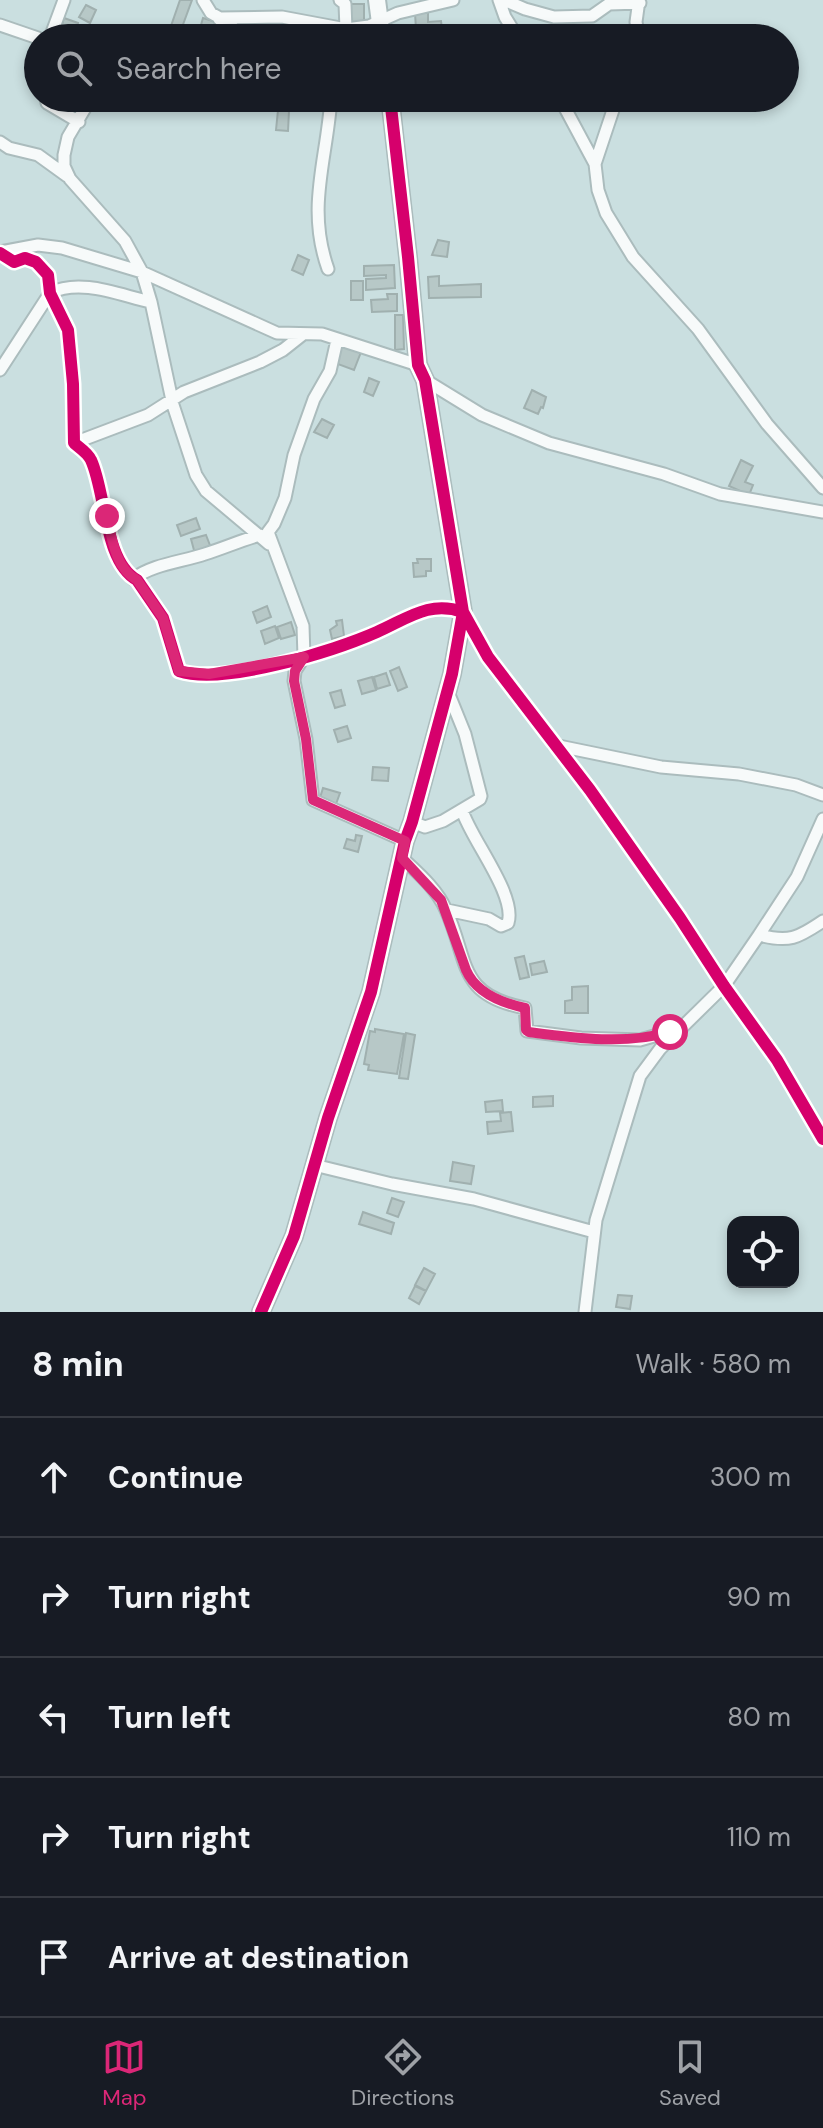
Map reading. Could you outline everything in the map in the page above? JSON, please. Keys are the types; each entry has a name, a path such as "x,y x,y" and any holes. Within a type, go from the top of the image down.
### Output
{"street":[{"path":"55,24 64,0"},
{"path":"203,0 225,24"},
{"path":"340,0 345,4 345,24"},
{"path":"377,0 380,24"},
{"path":"372,24 453,0"},
{"path":"502,0 554,17 592,16 609,4 640,2 636,24"},
{"path":"502,0 509,24"},
{"path":"216,16 226,19 282,17 308,24"},
{"path":"0,25 24,33"},
{"path":"62,112 79,122"},
{"path":"70,179 64,166 64,155 68,137 84,112"},
{"path":"328,269 317,222 330,112"},
{"path":"392,112 421,373 463,612 488,657 610,816 777,1060 823,1139"},
{"path":"567,112 595,164 598,190 606,213 633,257 698,329 767,424 823,488"},
{"path":"595,164 612,112"},
{"path":"0,142 54,164 125,241 142,272 171,399 196,475 206,491 272,547"},
{"path":"1,157 16,150"},
{"path":"0,253 38,245 62,248 142,272 277,333 322,334 421,373 482,415 549,443 664,474 720,494 823,512"},
{"path":"0,253 14,262 25,258 36,262 48,275 50,293 68,330 74,443 91,457 114,550 163,618 179,671 209,674 304,657 378,632 434,607 449,607 463,612"},
{"path":"0,370 50,293 60,288 86,287 151,302"},
{"path":"74,443 148,415 171,399 260,362 302,335"},
{"path":"337,340 330,371 314,399 294,455 285,498 268,532 303,626 304,657 295,671 294,681 306,739 313,800 403,850 447,910 469,978 498,1000 525,1008 527,1031 581,1038 640,1040 679,1029"},
{"path":"806,510 823,521"},
{"path":"133,579 173,561 194,558 260,535"},
{"path":"261,1312 294,1236 328,1118 371,992 403,850 448,692 463,612"},
{"path":"412,822 425,827 443,821 481,796 465,734 448,692"},
{"path":"554,745 661,767 739,774 796,785 823,795"},
{"path":"447,910 489,919 501,926 508,923 510,917 492,869 462,810"},
{"path":"585,1312 594,1232 640,1076 679,1029 724,986 797,877 823,819"},
{"path":"759,935 778,940 798,938 823,921"},
{"path":"314,1165 474,1199 594,1232"}],"building":[{"path":"180,0 192,0 183,24 172,24"},
{"path":"347,4 364,4 364,24 347,24"},
{"path":"86,5 96,10 90,23 79,17"},
{"path":"415,13 428,13 428,22 441,21 441,24 416,24"},
{"path":"64,18 78,23 78,24 62,24"},
{"path":"203,18 216,22 215,24 201,24"},
{"path":"278,112 289,112 288,131 276,130"},
{"path":"438,240 449,242 447,257 432,255"},
{"path":"298,255 309,260 303,275 292,270"},
{"path":"394,265 395,288 366,290 366,279 386,278 386,275 364,276 364,266"},
{"path":"439,276 439,286 481,284 481,297 429,298 428,277"},
{"path":"351,281 363,281 363,300 351,300"},
{"path":"387,294 397,294 397,311 372,312 371,300 388,299"},
{"path":"395,315 403,315 404,349 395,350"},
{"path":"340,344 361,352 354,370 335,363"},
{"path":"369,378 379,382 373,396 364,392"},
{"path":"532,390 546,397 538,414 524,408"},
{"path":"322,419 334,425 327,438 314,432"},
{"path":"741,460 753,466 745,482 753,485 749,495 729,486"},
{"path":"196,518 200,529 181,536 177,525"},
{"path":"206,535 211,548 195,554 191,539"},
{"path":"417,559 431,559 431,571 426,571 426,576 414,577 413,563 418,563"},
{"path":"267,606 271,617 257,623 253,612"},
{"path":"342,620 344,636 332,639 330,630 337,625 336,621"},
{"path":"291,622 295,635 281,639 277,627"},
{"path":"275,626 279,638 265,644 261,631"},
{"path":"399,667 407,687 398,691 390,671"},
{"path":"386,673 390,685 377,689 374,677"},
{"path":"372,677 376,690 362,694 358,681"},
{"path":"341,690 345,705 335,708 330,693"},
{"path":"347,726 351,738 338,742 334,730"},
{"path":"373,767 389,768 388,781 372,780"},
{"path":"323,788 340,793 336,804 320,798"},
{"path":"356,835 362,836 358,852 344,848 347,839 355,841"},
{"path":"524,956 529,977 520,979 515,958"},
{"path":"544,961 547,972 532,975 530,964"},
{"path":"588,986 588,1013 565,1013 565,1001 572,1000 572,987"},
{"path":"375,1029 404,1034 397,1074 368,1070 369,1065 364,1064 370,1031 375,1032"},
{"path":"406,1033 415,1035 408,1079 399,1078"},
{"path":"553,1096 553,1106 533,1107 533,1097"},
{"path":"502,1100 503,1111 486,1112 485,1102"},
{"path":"511,1112 513,1131 488,1134 487,1122 501,1121 500,1113"},
{"path":"453,1162 474,1166 471,1184 450,1181"},
{"path":"392,1198 404,1202 398,1217 387,1213"},
{"path":"363,1212 394,1223 391,1234 359,1224"},
{"path":"424,1268 435,1274 426,1291 415,1285"},
{"path":"415,1286 426,1291 419,1304 409,1298"},
{"path":"618,1295 632,1296 630,1309 616,1307"}],"cycle path":[{"path":"261,1312 294,1236 328,1118 371,992 405,841 452,674 463,612 425,380 418,365 392,112"},
{"path":"0,253 14,262 25,258 36,262 48,275 50,293 68,330 74,443 91,460 118,558 163,618 179,671 222,674 250,670 334,648 429,610 439,608 463,612 488,657 590,790 680,918 777,1060 823,1139"}],"route":[{"path":"107,516 114,550 121,564 137,580 163,618 179,671 209,674 238,671 304,657 295,671 294,681 306,739 313,800 405,841 402,858 441,900 469,978 483,991 498,1000 525,1008 526,1030 529,1032 590,1039 644,1040 670,1032"}]}
